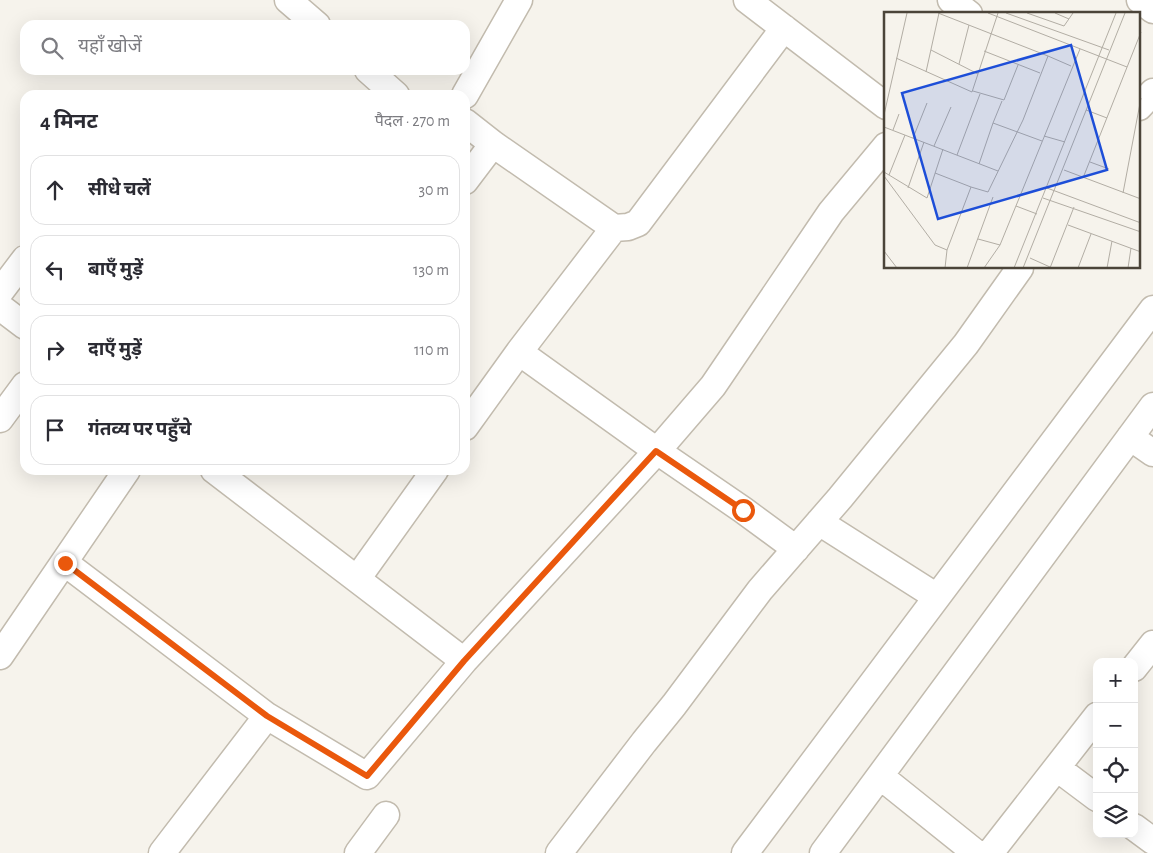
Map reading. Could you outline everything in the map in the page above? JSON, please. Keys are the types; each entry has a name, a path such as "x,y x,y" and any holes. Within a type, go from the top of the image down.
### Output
{"street":[{"path":"288,0 311,20"},
{"path":"747,0 884,104"},
{"path":"951,0 966,12"},
{"path":"1140,0 1153,10"},
{"path":"467,90 510,4"},
{"path":"470,126 614,228 628,227 638,223 784,28"},
{"path":"374,75 390,90"},
{"path":"1140,106 1153,92"},
{"path":"470,174 493,144"},
{"path":"65,563 267,716 367,776 464,661 656,451 712,386 832,212 884,148"},
{"path":"470,420 519,352 614,228"},
{"path":"0,292 20,266"},
{"path":"559,853 674,705 760,590 819,522 966,344 1019,269"},
{"path":"0,307 20,322"},
{"path":"745,853 1153,309"},
{"path":"519,352 796,549"},
{"path":"0,419 20,392"},
{"path":"823,853 1153,406"},
{"path":"1130,437 1153,453"},
{"path":"0,656 124,475"},
{"path":"357,579 431,475"},
{"path":"242,478 357,579 464,661"},
{"path":"819,522 937,597"},
{"path":"1138,663 1153,644"},
{"path":"162,853 267,716"},
{"path":"990,853 1093,721"},
{"path":"1056,768 1093,795"},
{"path":"880,776 976,853"},
{"path":"358,853 386,815"},
{"path":"1138,830 1153,841"}],"route":[{"path":"65,563 267,716 367,776 464,661 656,451 743,510"}]}
